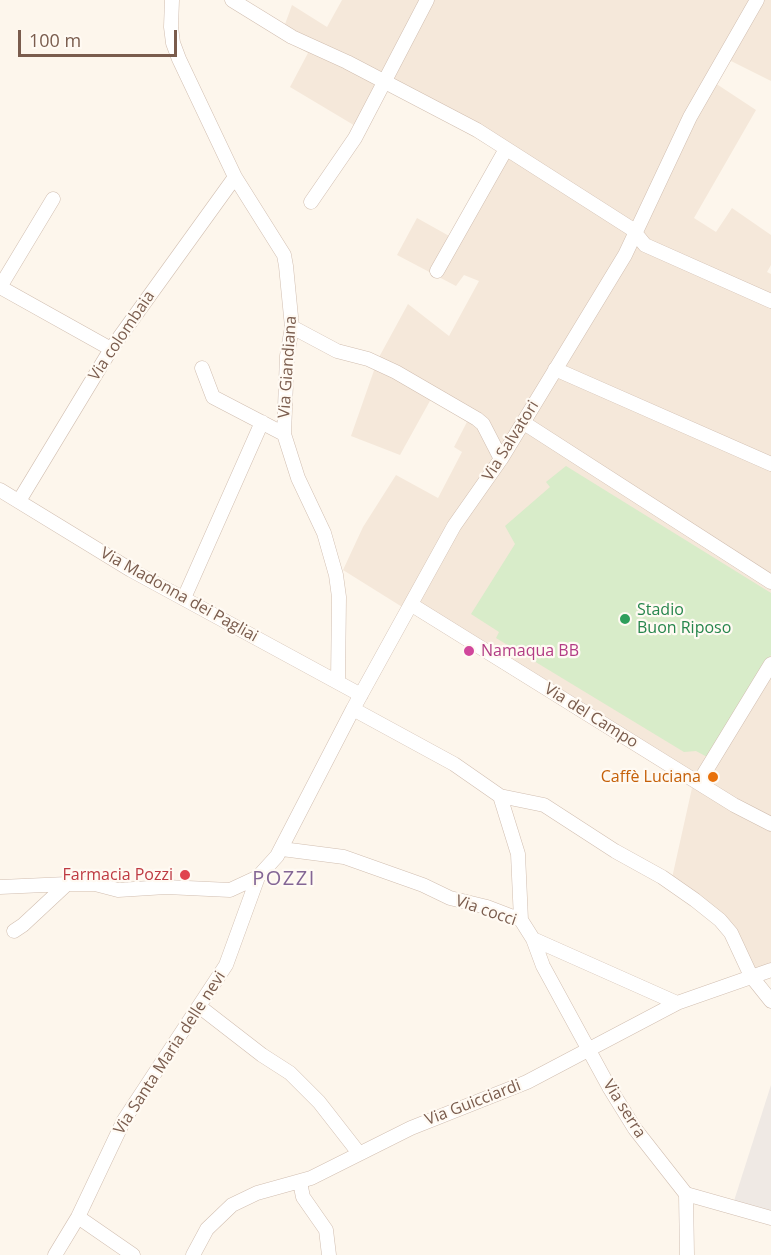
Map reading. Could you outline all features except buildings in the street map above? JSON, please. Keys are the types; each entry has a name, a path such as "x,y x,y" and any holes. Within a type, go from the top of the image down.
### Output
{"street":[{"name":"Via Giandiana","path":"172,0 173,43 235,177 284,255 291,296 292,327 286,371 284,434 298,478 324,533 336,574 339,597 338,681"},
{"path":"232,0 292,37 447,113 636,234 645,245 771,302"},
{"path":"311,202 355,138 427,0"},
{"name":"Via Salvatori","path":"258,877 282,849 353,709 454,526 524,423 636,234 690,117 757,0"},
{"path":"437,271 506,149"},
{"name":"Via colombaia","path":"19,501 111,349 235,177"},
{"path":"53,199 0,287 111,349"},
{"path":"292,327 337,351 368,359 396,372 477,419 483,424 501,459"},
{"path":"202,368 213,397 284,434"},
{"path":"555,369 771,464"},
{"path":"184,598 262,422"},
{"path":"524,423 771,582"},
{"name":"Via Madonna dei Pagliai","path":"0,490 131,570 361,695"},
{"name":"Via del Campo","path":"411,605 771,824"},
{"path":"699,782 771,664"},
{"path":"353,709 454,764 500,796 544,806 695,900 720,920 731,933 752,976 771,1001"},
{"path":"500,796 518,854 521,920"},
{"name":"Via cocci","path":"282,849 344,857 423,885 450,898 488,907 521,920 532,939 677,1003"},
{"path":"0,887 67,884 108,886 118,890 166,887 208,891 240,888 258,877"},
{"name":"Via Santa Maria delle nevi","path":"55,1255 78,1217 124,1120 200,1007 231,954 258,877"},
{"path":"7,932 50,900 67,884"},
{"name":"Via serra","path":"532,939 548,976 635,1129 686,1194"},
{"name":"Via Guicciardi","path":"193,1255 207,1229 232,1205 256,1193 300,1182 358,1152 461,1107 528,1082 677,1003 771,970"},
{"path":"200,1007 262,1055 290,1073 319,1102 358,1152"},
{"path":"300,1182 303,1197 326,1230 329,1255"},
{"path":"687,1255 686,1194 771,1218"},
{"path":"78,1217 133,1255"}],"shaded area":[{"path":"342,0 771,0 771,81 729,60 715,83 756,110 694,218 716,232 732,208 771,235 771,265 767,272 771,274 771,964 752,971 725,921 672,878 692,788 343,570 363,527 396,475 438,498 462,452 454,447 467,422 431,399 400,455 351,436 378,359 408,304 449,336 479,281 464,275 456,286 397,255 417,218 451,237 498,151 386,87 362,130 290,87 308,53 280,38 292,5 327,27"},
{"path":"771,1085 771,1214 733,1204"}],"green space":[{"path":"566,466 771,593 771,655 709,758 696,751 684,752 496,638 499,632 471,614 515,544 505,526 550,487 546,482"}],"place":[{"name":"Stadio Buon Riposo","path":"625,619"},
{"name":"Namaqua BB","path":"469,651"},
{"name":"Caffè Luciana","path":"713,777"},
{"name":"Farmacia Pozzi","path":"185,875"}],"district":[{"name":"POZZI","path":"284,879"}]}
